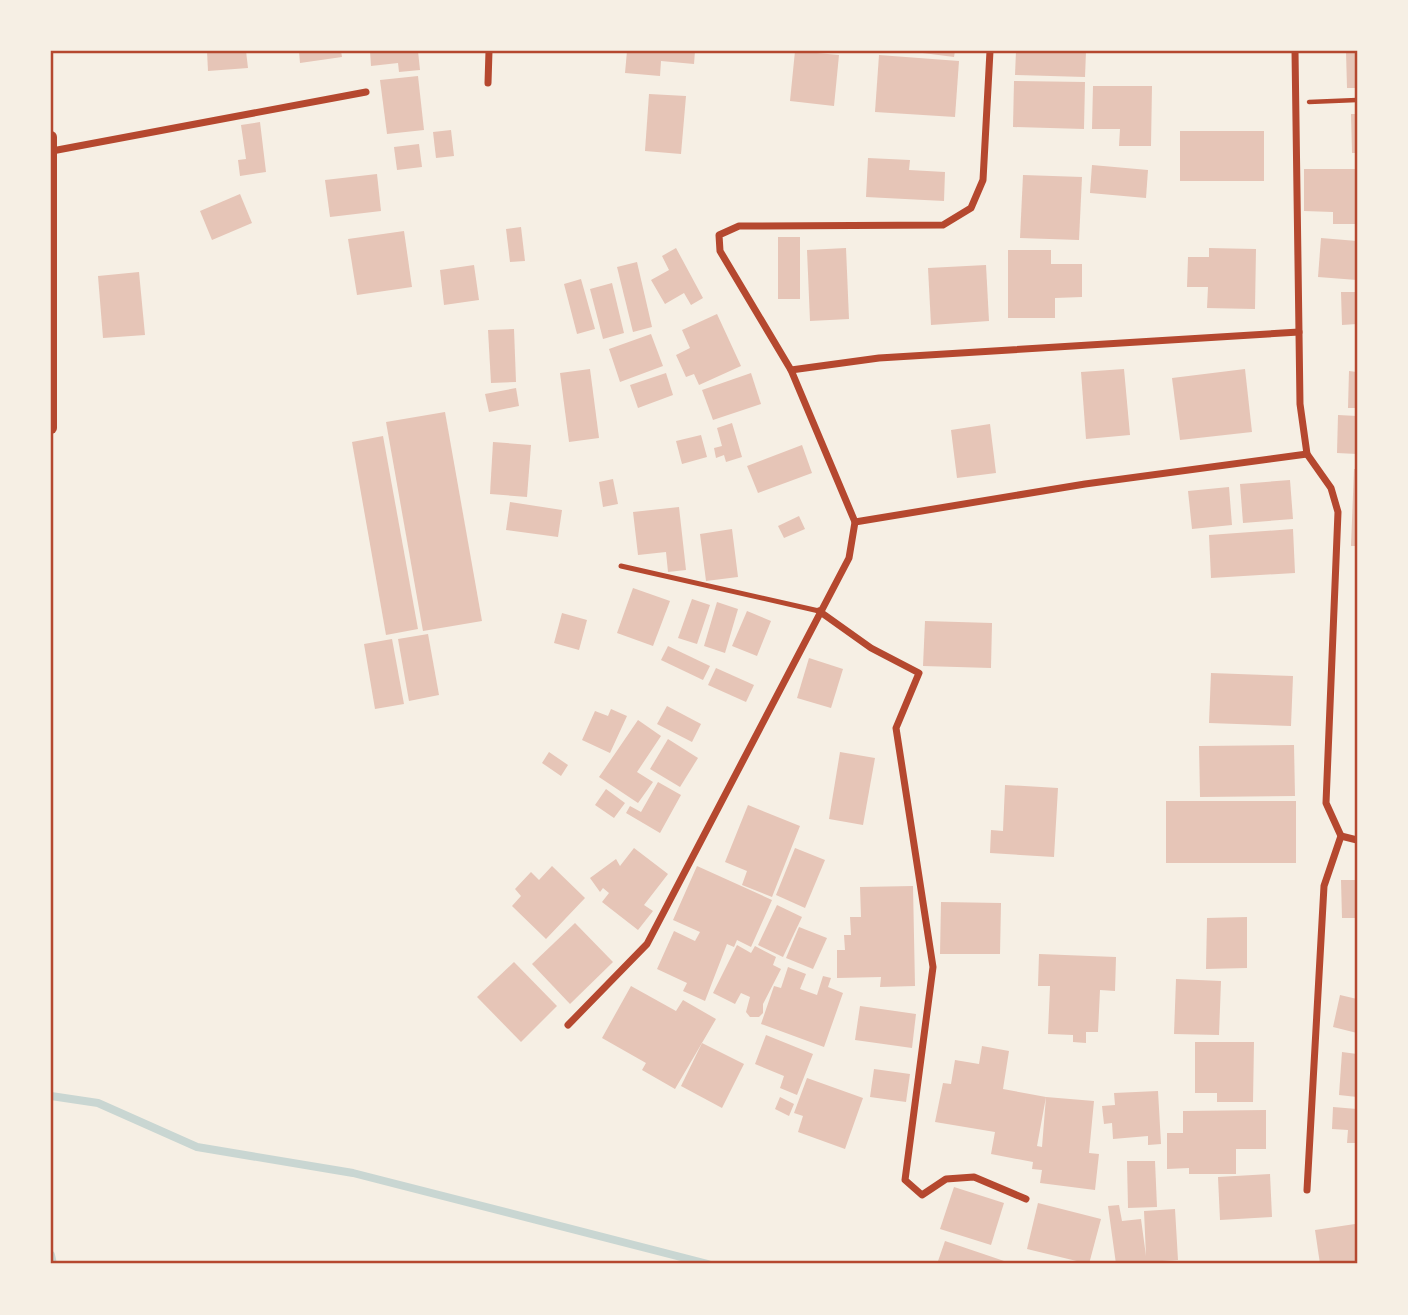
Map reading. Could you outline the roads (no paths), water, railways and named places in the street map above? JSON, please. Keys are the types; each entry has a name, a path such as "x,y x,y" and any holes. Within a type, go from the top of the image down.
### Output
{"street":[{"path":"488,83 489,51"},
{"path":"568,1025 647,944 849,558 855,522 791,370 720,251 719,235 739,226 943,225 971,208 984,180 990,51"},
{"path":"1295,51 1300,404 1307,454 1331,488 1338,512 1326,803 1341,836 1324,886 1307,1190"},
{"path":"52,150 366,92"},
{"path":"51,137 51,428"},
{"path":"791,370 879,358 1299,332"},
{"path":"855,522 1085,484 1307,454"},
{"path":"819,611 870,648 919,673 896,728 933,967 905,1181 922,1195 947,1179 974,1177 1026,1199"},
{"path":"1341,836 1357,839"}],"lane":[{"path":"621,565 819,611"}],"waterway":[{"path":"51,1096 98,1103 197,1147 353,1173 708,1264"},
{"path":"51,1255 53,1264"}]}
